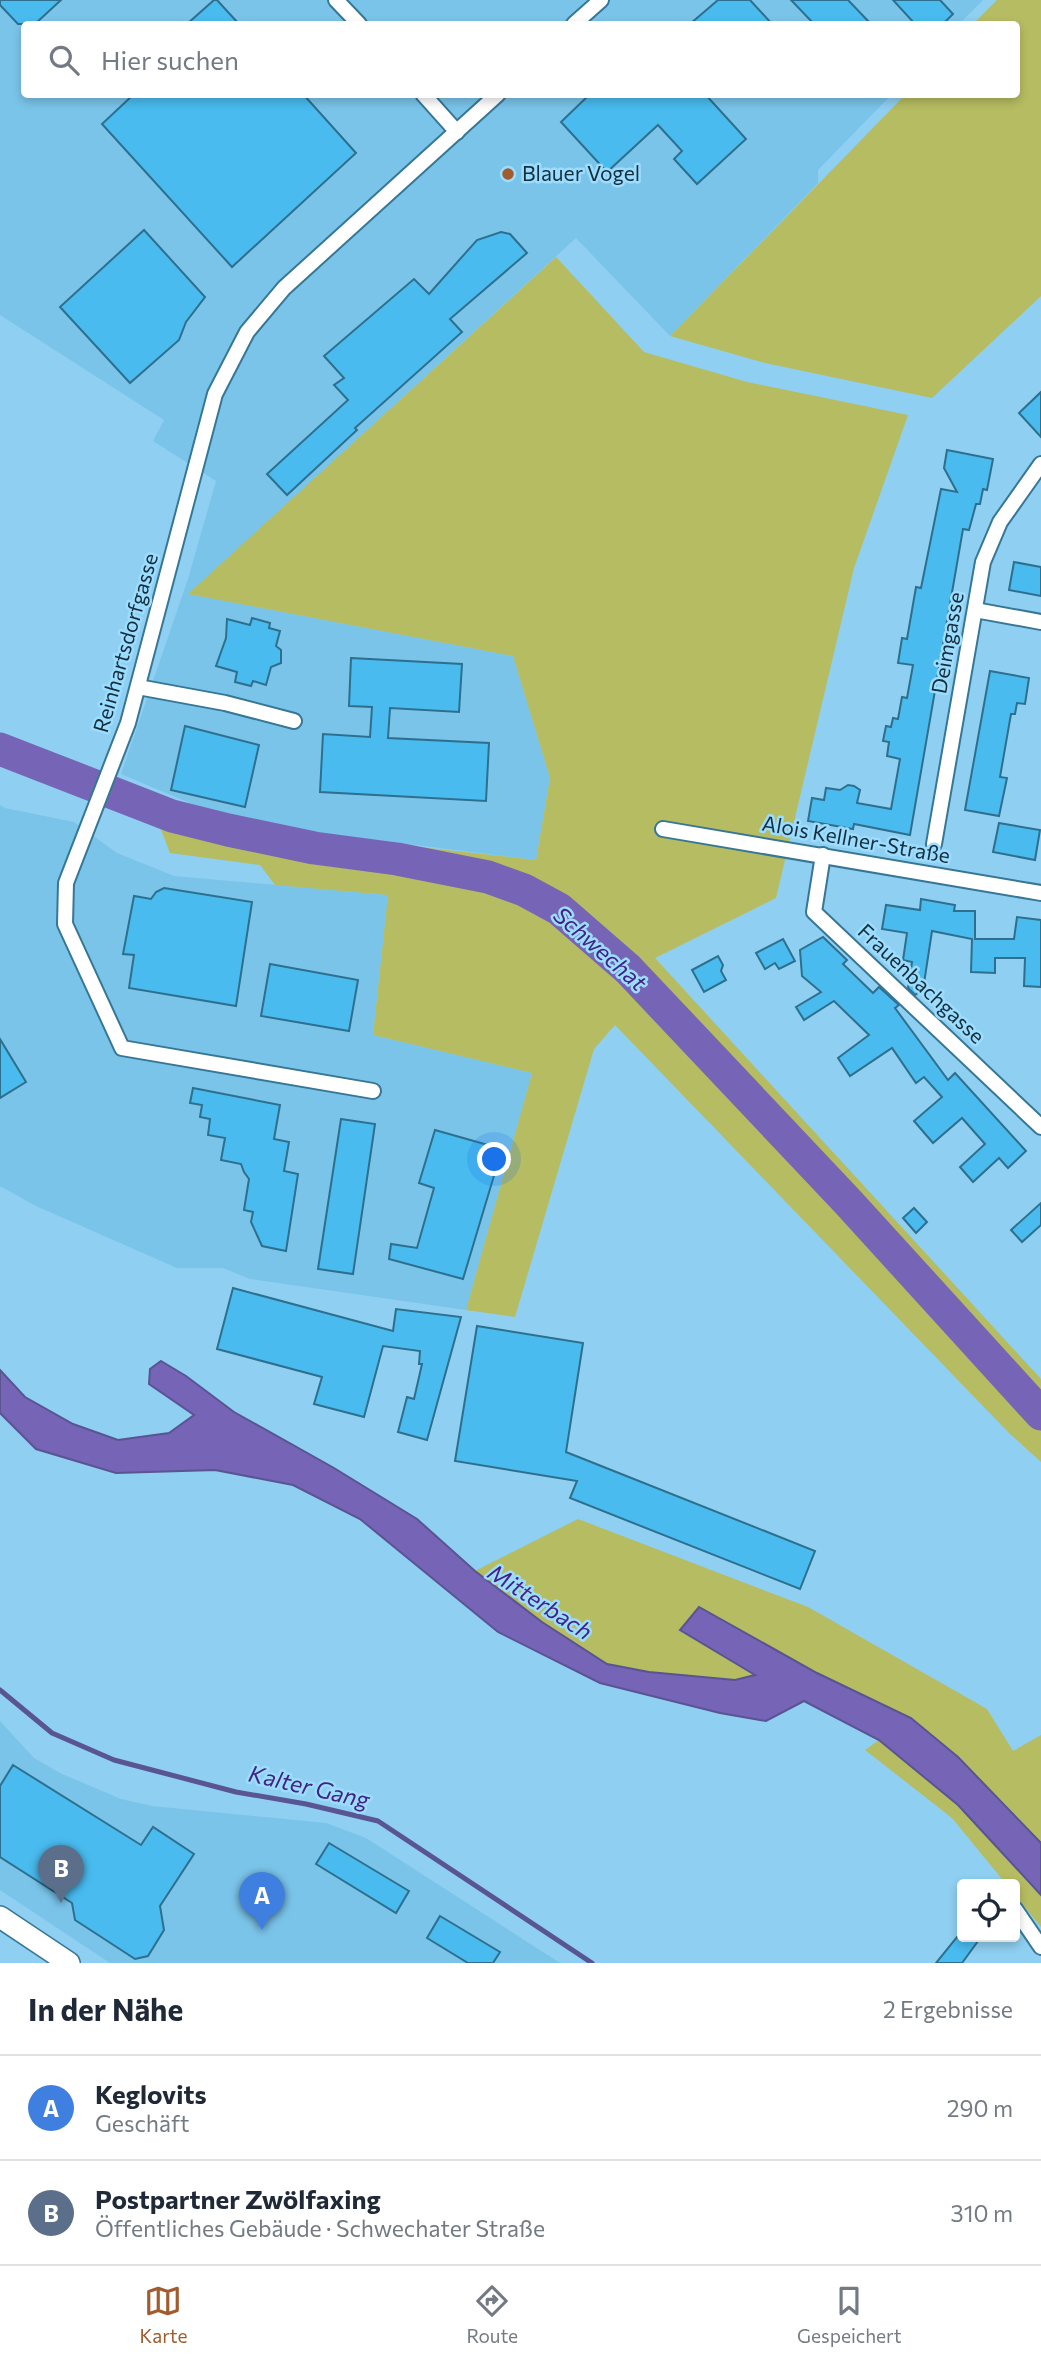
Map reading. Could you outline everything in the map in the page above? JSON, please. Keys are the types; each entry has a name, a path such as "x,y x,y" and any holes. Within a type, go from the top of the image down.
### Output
{"main road":[{"path":"0,1917 69,1963"}],"street":[{"path":"337,0 356,21"},
{"path":"577,21 601,0"},
{"path":"427,98 457,132"},
{"name":"Reinhartsdorfgasse","path":"373,1091 122,1048 65,924 65,883 114,763 138,687 215,394 247,332 284,288 494,98"},
{"name":"Deimgasse","path":"934,844 983,562 1000,522 1041,464"},
{"path":"975,610 1041,622"},
{"path":"138,687 225,703 294,721"},
{"name":"Alois Kellner-Straße","path":"663,829 1041,893"},
{"name":"Frauenbachgasse","path":"823,855 814,912 1041,1127"},
{"path":"1020,1916 1041,1947"}],"shaded area":[{"path":"0,0 983,0 962,21 21,21 21,98 888,98 818,170 818,183 670,336 576,238 189,594 513,656 550,778 536,860 237,823 121,774 188,579 216,481 153,441 164,420 0,315"},
{"path":"0,805 74,822 117,853 174,876 388,895 373,1035 532,1073 466,1310 250,1279 223,1268 177,1268 36,1206 0,1186"},
{"path":"161,1361 234,1412 334,1468 417,1519 475,1571 542,1622 607,1664 649,1672 735,1680 755,1675 680,1630 699,1607 817,1673 911,1718 958,1757 1041,1843 1041,1895 958,1805 879,1740 804,1701 766,1721 720,1713 600,1683 498,1632 360,1519 293,1485 215,1470 116,1473 36,1449 0,1413 0,1370 25,1397 73,1424 118,1440 169,1433 194,1415 149,1384 150,1369"},
{"path":"0,1721 34,1758 60,1773 121,1799 152,1806 326,1823 366,1838 560,1963 110,1963 0,1890"}],"green space":[{"path":"997,0 1041,0 1041,296 932,398 765,363 670,336 902,98 1020,98 1020,21 976,21"},
{"path":"556,257 644,352 747,382 908,415 854,568 776,898 655,958 1041,1379 1041,1462 1009,1433 615,1025 594,1049 515,1317 466,1310 532,1073 373,1035 388,895 275,885 260,865 170,853 160,827 291,853 393,844 536,860 550,778 513,656 188,594"},
{"path":"578,1519 808,1607 987,1709 1013,1751 1041,1735 1041,1843 958,1757 911,1718 817,1673 699,1608 681,1630 756,1675 735,1680 649,1672 607,1664 542,1622 475,1571"},
{"path":"879,1740 958,1805 1041,1895 1041,1927 1020,1901 1020,1879 1002,1879 952,1818 865,1750"}],"building":[{"path":"0,0 61,0 38,21 21,21 21,24 0,5"},
{"path":"217,0 236,21 190,21"},
{"path":"718,0 750,0 769,21 694,21"},
{"path":"791,0 848,0 868,21 811,21"},
{"path":"893,0 940,0 953,14 946,21 912,21"},
{"path":"130,98 307,98 356,153 232,267 102,124"},
{"path":"586,98 709,98 746,139 697,184 674,159 682,151 658,125 607,172 561,122"},
{"path":"144,230 205,297 186,322 179,340 130,383 60,307"},
{"path":"501,232 510,234 527,253 450,319 462,332 355,428 357,430 287,495 267,474 348,400 334,385 344,378 324,356 414,279 429,294 477,240"},
{"path":"1041,392 1041,437 1019,413"},
{"path":"947,450 993,459 987,490 983,489 980,504 976,504 969,530 963,529 910,835 854,824 853,829 808,821 812,798 824,800 826,788 840,790 848,785 854,786 860,790 857,803 891,809 900,759 887,756 889,742 883,741 886,726 891,727 893,718 898,719 902,697 907,698 913,665 898,663 902,638 907,639 916,587 921,588 941,489 957,492 944,468"},
{"path":"1014,562 1041,567 1041,596 1009,590"},
{"path":"252,618 270,623 269,628 280,631 276,646 281,650 281,663 271,667 266,685 253,681 251,686 235,682 237,672 216,666 226,638 227,619 250,625"},
{"path":"351,658 462,664 459,712 390,708 388,738 489,743 486,801 320,792 323,734 370,737 372,707 349,706"},
{"path":"990,671 1029,678 1025,704 1017,703 1015,714 1011,714 1000,777 1007,778 999,816 965,810"},
{"path":"185,726 259,745 245,807 171,790"},
{"path":"999,823 1040,830 1035,860 993,852"},
{"path":"164,888 252,902 236,1006 129,988 134,955 123,954 134,896 151,899 156,892"},
{"path":"921,899 955,905 954,911 975,911 975,939 1014,939 1017,917 1041,920 1041,987 1024,986 1025,958 995,958 995,973 971,972 972,939 932,931 923,990 915,995 908,988 912,962 903,960 907,933 882,929 886,905 920,910"},
{"path":"823,937 847,960 843,964 873,993 879,987 899,1005 895,1008 948,1080 955,1073 1026,1151 1008,1168 999,1158 973,1182 960,1167 985,1144 962,1118 933,1143 914,1121 942,1097 924,1077 916,1083 892,1048 850,1076 838,1058 869,1035 834,1001 804,1020 796,1007 821,992 802,976 800,950"},
{"path":"783,939 795,961 779,969 775,963 765,969 756,953"},
{"path":"718,956 726,980 704,992 692,970"},
{"path":"270,964 358,980 349,1031 261,1016"},
{"path":"0,1039 26,1082 0,1098"},
{"path":"193,1088 280,1105 274,1139 289,1142 284,1171 298,1174 286,1251 262,1246 251,1222 253,1212 244,1210 249,1179 241,1164 221,1160 225,1138 208,1135 210,1119 200,1117 202,1105 190,1103"},
{"path":"341,1119 375,1124 353,1274 318,1269"},
{"path":"435,1130 502,1149 463,1279 389,1259 391,1244 417,1248 434,1188 419,1183"},
{"path":"1041,1203 1041,1225 1022,1242 1011,1230"},
{"path":"914,1208 927,1222 916,1233 903,1218"},
{"path":"233,1288 393,1331 396,1309 461,1317 427,1440 398,1432 407,1397 414,1399 422,1364 419,1364 420,1351 383,1346 364,1417 314,1404 322,1377 217,1349"},
{"path":"477,1326 583,1343 566,1452 815,1551 800,1589 570,1498 577,1481 455,1461"},
{"path":"13,1765 141,1845 153,1827 194,1854 160,1906 164,1930 148,1956 135,1959 75,1920 72,1903 0,1857 0,1786"},
{"path":"329,1843 409,1891 396,1913 316,1864"},
{"path":"440,1916 500,1952 493,1963 468,1963 427,1938"},
{"path":"957,1937 957,1942 977,1942 962,1963 936,1963"}],"waterway":[{"name":"Schwechat","path":"0,749 172,816 314,848 397,859 488,877 524,890 559,909 628,969 848,1202 1041,1414"},
{"name":"Kalter Gang","path":"0,1690 52,1733 114,1760 236,1792 306,1804 378,1821 592,1963"}],"place":[{"name":"Blauer Vogel","path":"508,174"},
{"name":"Postpartner Zwölfaxing","path":"61,1903"},
{"name":"Keglovits","path":"262,1930"}],"water label":[{"name":"Mitterbach","path":"540,1602"}]}
